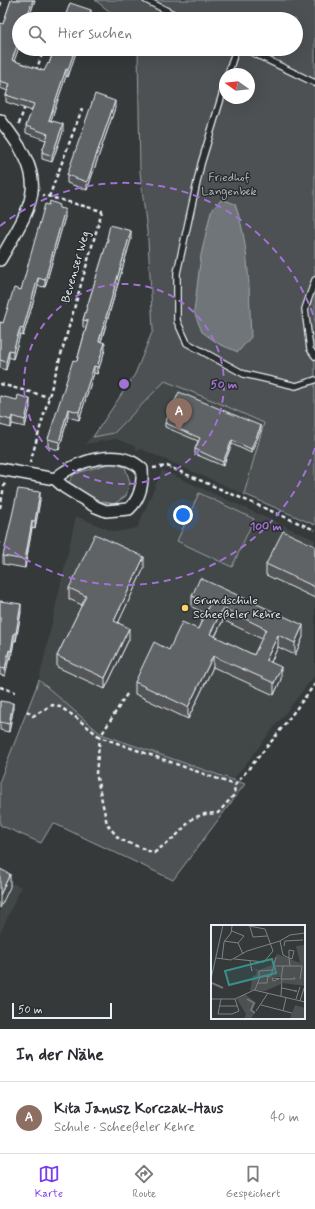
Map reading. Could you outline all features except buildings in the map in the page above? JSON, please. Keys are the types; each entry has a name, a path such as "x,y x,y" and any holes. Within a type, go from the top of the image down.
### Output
{"street":[{"path":"0,120 14,138 29,165 33,183 33,192 25,216 0,260"},
{"path":"4,470 55,479 64,488 96,508 106,511 129,509 136,502 143,480 142,469 135,462 124,458 101,458 64,470 55,479"}],"lane":[{"path":"146,0 155,2 171,12"},
{"path":"230,68 234,56"},
{"path":"259,56 315,83"},
{"path":"219,104 201,164 177,273 177,321 187,343 244,374 296,386 315,380"},
{"path":"315,280 305,309 310,349 315,356"}],"path":[{"path":"0,6 2,0"},
{"path":"34,78 42,56"},
{"path":"14,138 27,101"},
{"path":"49,197 82,109"},
{"name":"Bevenser Weg","path":"27,474 102,211 33,192"},
{"path":"0,384 49,397"},
{"path":"142,469 167,466 315,530"},
{"path":"0,508 4,470"},
{"path":"126,694 100,737 96,773 107,824 119,839 154,853 176,836 193,818 204,814 218,813 234,794 235,785 275,737 315,684"},
{"path":"0,687 15,692"},
{"path":"27,711 33,716 52,705 60,707 100,737 235,785"}],"shaded area":[{"path":"222,199 235,204 244,236 248,270 251,337 238,352 219,344 202,332 194,312 201,255 211,211"},
{"path":"153,363 267,414 244,494 141,449 137,450 134,446 116,439 85,444"},
{"name":"Grundschule Scheeßeler Kehre","path":"162,470 315,540 315,675 234,779 101,734 39,680 76,516 115,532 137,528"},
{"path":"0,878 21,887 0,934"}],"green space":[{"name":"Friedhof Langenbek","path":"95,0 315,0 315,525 244,494 264,423 165,381 114,433 93,437 135,374 153,330 148,240 140,172 138,56 303,56 303,12 110,12"},
{"path":"111,463 125,467 130,482 126,496 114,504 99,501 68,484 74,474"},
{"path":"199,493 254,519 232,567 177,541"},
{"path":"39,680 101,734 245,784 173,880 53,823 41,843 0,825 0,780"}],"place":[{"name":"Kita Janusz Korczak-Haus","path":"179,431"},
{"name":"Grundschule Scheeßeler Kehre","path":"185,608"}]}
